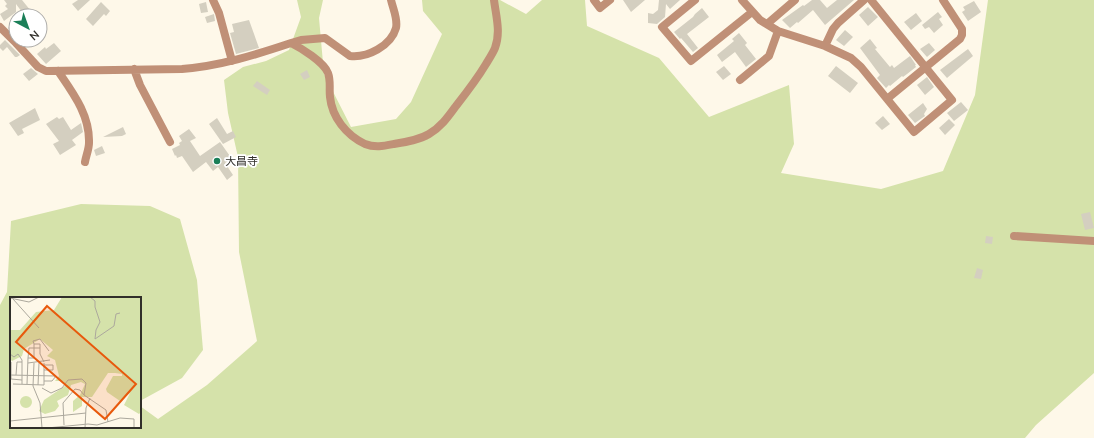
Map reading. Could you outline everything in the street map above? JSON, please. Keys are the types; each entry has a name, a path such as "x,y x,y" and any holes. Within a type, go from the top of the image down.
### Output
{"street":[{"path":"213,0 232,61"},
{"path":"0,27 41,70 58,71 199,68 232,61 291,43 322,37 329,40 350,56 375,51 391,38 396,28 396,19 391,0"},
{"path":"291,43 306,52 321,64 328,72 332,110 341,124 351,134 363,143 371,146 408,142 427,136 436,130 446,121 473,85 495,48 498,31 494,0"},
{"path":"594,0 600,8 610,0"},
{"path":"695,0 662,27 691,61 752,12"},
{"path":"742,0 760,20 778,31 825,46 856,62 914,132 952,100 871,0"},
{"path":"768,24 795,0"},
{"path":"825,46 833,29 838,23 864,0"},
{"path":"887,99 960,39 962,29 943,0"},
{"path":"740,80 769,56 778,31"},
{"path":"134,69 140,85 170,142"},
{"path":"58,71 82,109 88,128 89,144 85,162"},
{"path":"1014,236 1094,241"}],"green space":[{"path":"297,0 323,0 319,18 324,74 351,127 396,119 411,102 442,34 423,11 422,0 500,0 526,14 542,0 585,0 587,26 659,58 709,117 789,85 794,144 781,173 881,189 943,171 975,95 988,0 1094,0 1094,373 1036,425 1025,438 0,438 0,305 7,292 11,221 81,204 150,206 180,219 197,280 203,350 182,378 141,400 141,297 10,297 10,428 141,428 141,407 158,419 207,385 257,341 239,252 238,157 228,113 224,80 243,67 266,61 289,50 301,17"}],"building":[{"path":"4,0 22,0 28,8 19,8 16,4 16,8 8,9 5,6 7,4"},
{"path":"78,0 90,0 78,11 72,4"},
{"path":"623,0 645,0 631,12"},
{"path":"659,0 680,0 670,9 666,4 665,17 657,24 648,23 648,13 653,14 658,10"},
{"path":"812,0 820,0 827,8 837,0 854,0 825,25 813,10 790,28 782,20"},
{"path":"974,1 981,12 968,21 962,12 965,10 963,7"},
{"path":"101,2 110,11 106,16 104,14 93,26 86,19"},
{"path":"206,2 208,12 201,13 199,4"},
{"path":"868,7 878,17 868,26 859,15"},
{"path":"702,8 709,17 687,34 698,48 693,52 674,32"},
{"path":"8,9 8,18 4,21 0,14"},
{"path":"938,12 942,17 939,19 943,25 934,33 929,27 925,29 922,25"},
{"path":"916,13 922,21 911,30 904,22"},
{"path":"214,14 215,21 207,23 205,17"},
{"path":"249,20 259,48 236,54 230,33 234,32 232,24"},
{"path":"845,30 853,37 844,46 836,40"},
{"path":"739,33 747,43 745,45 756,59 746,67 735,52 722,62 717,55 734,41 732,39"},
{"path":"870,39 877,48 875,49 890,67 892,65 894,68 910,56 916,67 886,88 877,78 880,75 860,48"},
{"path":"5,40 8,43 8,48 13,48 20,55 15,57 7,47 3,51 0,48 0,45"},
{"path":"54,43 61,51 46,64 37,54 44,48 46,49"},
{"path":"929,43 935,50 927,57 920,49"},
{"path":"968,49 973,56 947,78 940,70"},
{"path":"724,66 731,74 723,80 716,72"},
{"path":"836,66 858,83 850,93 828,76"},
{"path":"31,68 38,74 29,81 23,74"},
{"path":"307,70 310,77 304,80 300,74"},
{"path":"927,77 934,87 925,95 917,85"},
{"path":"257,81 270,90 267,95 253,86"},
{"path":"961,102 968,110 954,121 947,113"},
{"path":"923,103 927,109 924,114 925,116 915,123 908,115"},
{"path":"35,108 40,120 22,129 24,133 18,136 9,123"},
{"path":"883,116 890,124 882,130 875,123"},
{"path":"57,117 59,119 63,117 71,130 81,123 83,132 72,140 76,145 60,155 53,144 59,141 46,124"},
{"path":"217,118 227,134 233,131 236,137 223,144 209,124"},
{"path":"949,119 955,125 945,135 939,128"},
{"path":"123,127 126,134 122,136 103,137"},
{"path":"189,129 196,138 190,141 200,156 220,142 232,159 225,163 233,175 227,180 218,167 213,171 206,162 193,172 182,156 177,158 176,155 175,156 172,149 180,145 179,143 182,141 179,136"},
{"path":"102,146 105,153 96,156 94,150"},
{"path":"1090,212 1094,228 1085,230 1081,214"},
{"path":"986,236 993,237 992,244 985,243"},
{"path":"977,268 983,270 981,279 974,278"}],"place":[{"name":"大昌寺","path":"217,161"}]}
